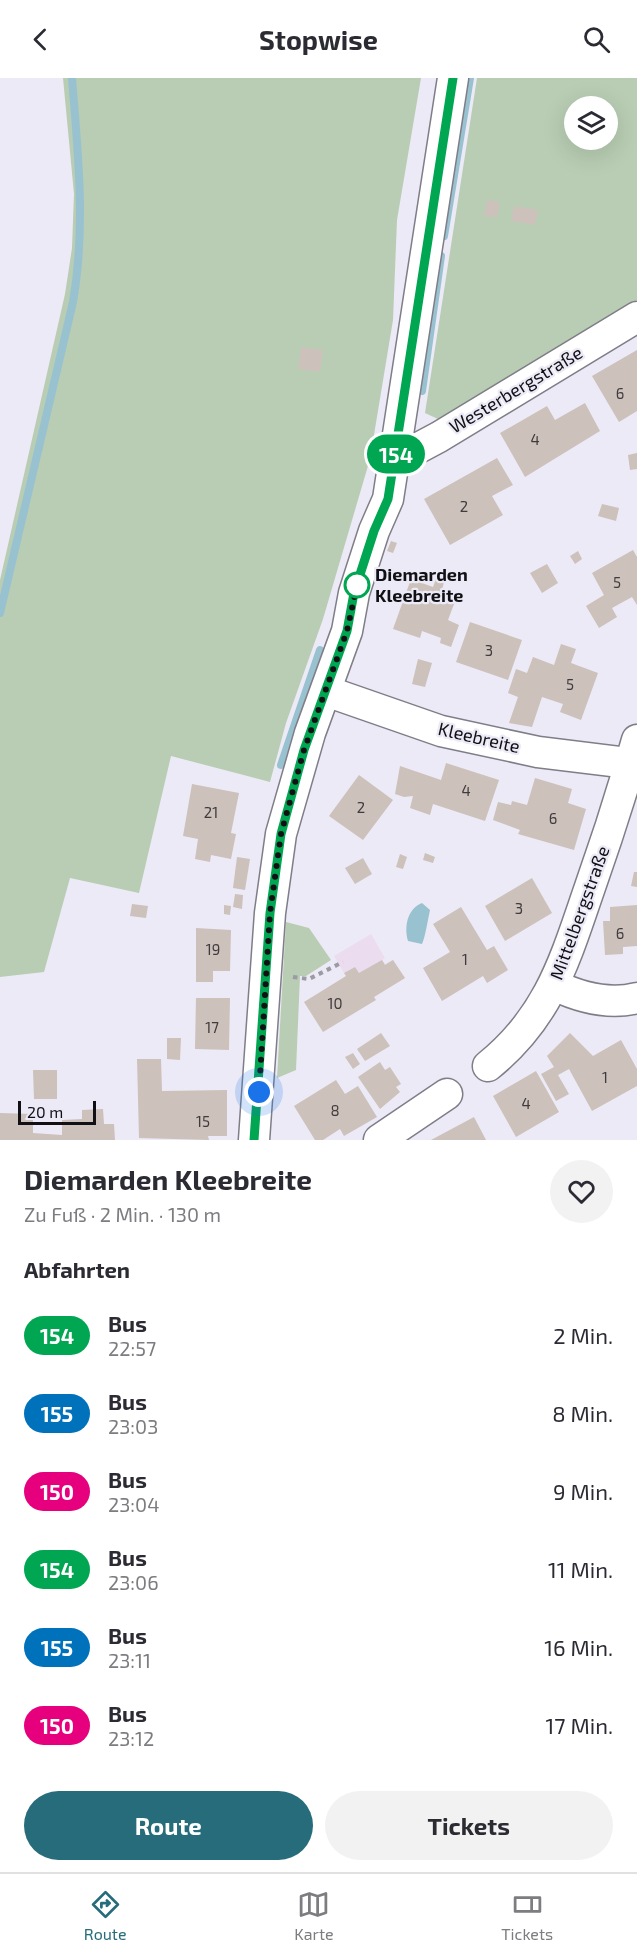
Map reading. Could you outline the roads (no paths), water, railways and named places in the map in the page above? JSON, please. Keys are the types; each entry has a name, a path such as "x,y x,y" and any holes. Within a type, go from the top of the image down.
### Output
{"street":[{"path":"254,1140 273,878 293,785 347,631 354,593 374,531 388,499 453,78"},
{"name":"Westerbergstraße","path":"394,461 439,437 637,317"},
{"name":"Kleebreite","path":"326,690 441,731 538,752 635,755"},
{"name":"Mittelbergstraße","path":"488,1066 520,1039 554,985 635,755"},
{"path":"554,985 570,992 603,999 637,998"},
{"path":"379,1140 447,1094"}],"water":[{"path":"422,903 430,910 422,944 408,941 406,930 410,914"}],"waterway":[{"path":"0,613 73,302 77,274 80,190 72,78"},
{"path":"444,236 470,78"},
{"path":"422,391 441,256"},
{"path":"281,765 320,650"}],"place":[{"name":"Diemarden Kleebreite","path":"357,585"}]}
